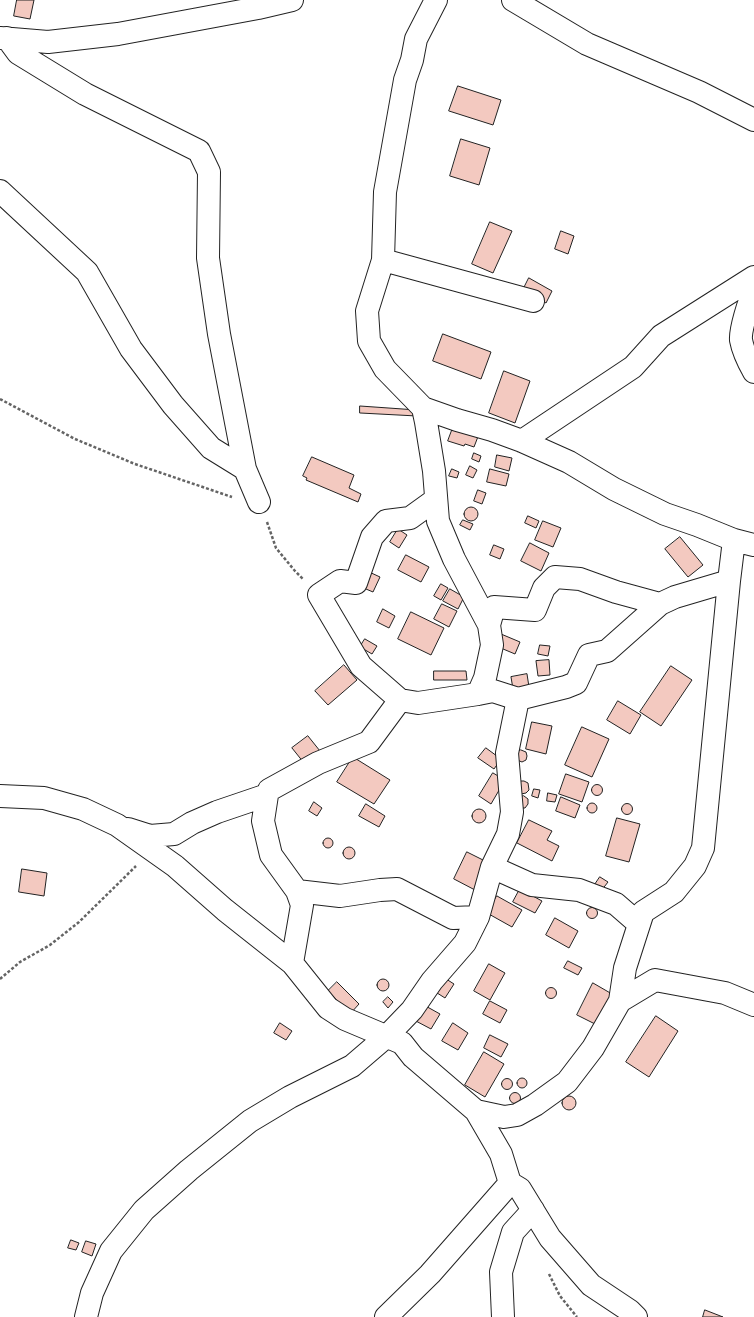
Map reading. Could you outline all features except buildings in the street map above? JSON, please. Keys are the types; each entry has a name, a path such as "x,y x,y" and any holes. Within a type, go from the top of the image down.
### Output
{"street":[{"path":"4,38 48,42 118,34 258,8 292,0"},
{"path":"436,0 416,38 412,60 405,80 385,192 383,260 366,311 369,341 386,369 422,408 522,441 569,462 614,488 665,514 744,543 729,581 703,848 695,866 674,892 643,912 624,968 620,1001 592,1048 567,1082 535,1105 517,1115 504,1117 476,1111"},
{"path":"513,0 587,44 699,92 754,120"},
{"path":"4,38 18,53 85,94 199,151 210,172 208,258 219,334 245,469 259,502"},
{"path":"0,191 87,272 131,349 173,405 211,448 245,469"},
{"path":"383,260 533,301"},
{"path":"522,441 633,367 661,336 754,277"},
{"path":"754,291 748,304 741,339 747,360 754,372"},
{"path":"422,408 434,471 435,500 438,521 458,566 489,624 492,645 484,678 478,694"},
{"path":"435,500 410,518 386,521 372,537 356,583 340,581 319,595 361,666 400,700 418,702 493,691 518,699 566,687 576,683 589,655 607,651 660,604 675,596 729,581"},
{"path":"489,624 494,607 535,610 544,588 555,577 580,579 616,592 660,604"},
{"path":"86,1317 92,1293 111,1251 144,1210 189,1170 250,1120 290,1097 352,1066 388,1036 412,1010 432,981 465,943 478,917 492,867 508,834 512,812 507,753 518,699"},
{"path":"292,963 302,905 297,890 271,855 263,821 269,790 318,763 369,742 400,700"},
{"path":"0,796 44,798 83,809 117,825 150,836 174,834 192,823 217,812 267,795"},
{"path":"117,825 175,866 225,910 292,963 328,1008 345,1019 402,1042 413,1057 476,1111 501,1154 510,1183 520,1189 550,1238 591,1285 630,1311 636,1317"},
{"path":"492,867 532,885 579,890 616,904 639,924"},
{"path":"297,890 340,896 397,889 453,918 478,917"},
{"path":"620,1001 655,980 725,993 754,1005"},
{"path":"386,1317 430,1274 510,1183"},
{"path":"502,1317 501,1272 512,1232 533,1210"}],"path":[{"path":"0,400 75,439 135,464 228,496 259,502 276,548 295,571 319,595"},
{"path":"0,979 20,962 50,945 79,922 152,851"}]}
